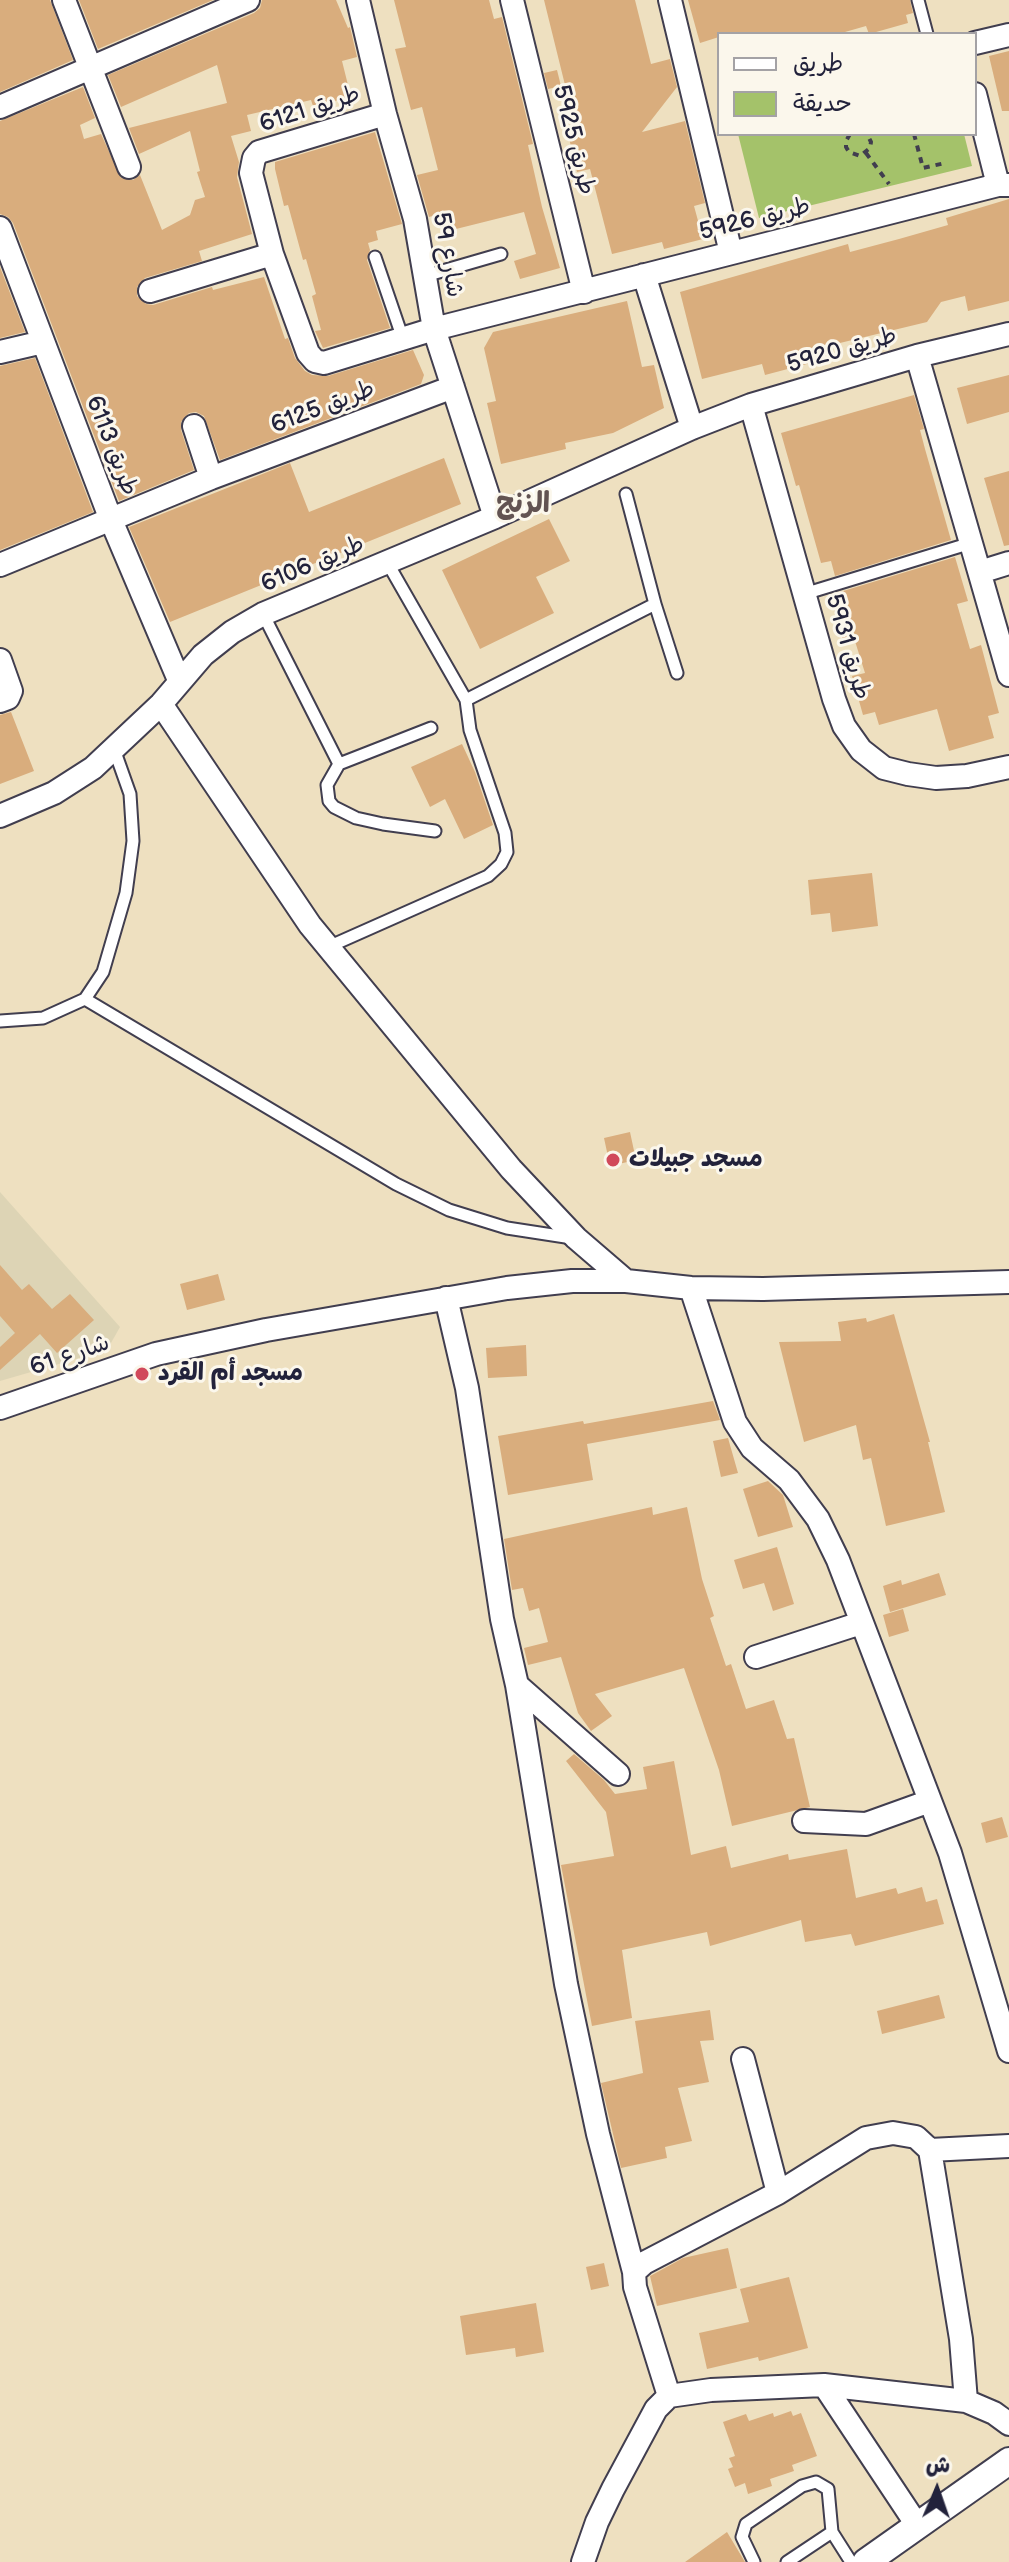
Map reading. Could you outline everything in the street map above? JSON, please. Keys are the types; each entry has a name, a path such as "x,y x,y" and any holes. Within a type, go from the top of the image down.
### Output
{"street":[{"path":"64,0 129,167"},
{"path":"0,107 248,0"},
{"name":"شارع 59","path":"358,0 385,114 415,219 434,329 495,517"},
{"name":"طريق 5925","path":"512,0 584,292"},
{"path":"670,0 708,106 731,253"},
{"path":"977,43 1009,35"},
{"name":"طريق 5926","path":"434,329 1004,185 977,100"},
{"name":"طريق 6121","path":"385,114 259,152 254,158 251,173 272,254 308,353 315,361 324,363 434,329"},
{"name":"طريق 6113","path":"0,228 111,520 179,680"},
{"path":"150,291 272,254"},
{"path":"644,275 692,428"},
{"name":"طريق 5920","path":"692,428 751,405 917,356 1009,334"},
{"path":"0,352 43,342"},
{"path":"917,356 1009,675"},
{"name":"طريق 6125","path":"0,565 211,478 453,387"},
{"name":"طريق 5931","path":"751,405 834,699 844,726 861,750 884,768 936,778 967,776 1009,767"},
{"path":"194,426 211,478"},
{"name":"طريق 6106","path":"0,816 54,793 93,768 161,704 203,655 232,632 263,614 495,517 692,428"},
{"path":"980,572 1009,563"},
{"path":"0,660 11,691 4,700"},
{"path":"161,704 297,907 328,947 511,1169 576,1238 626,1281"},
{"name":"شارع 61","path":"0,1408 156,1354 266,1330 446,1298 559,1282 626,1281 691,1288 1009,1282"},
{"path":"691,1288 735,1422 752,1448 789,1480 818,1519 838,1560 950,1853 1009,2051"},
{"path":"446,1298 467,1388 502,1619 517,1685 566,1984 635,2287 669,2396"},
{"path":"756,1657 861,1623"},
{"path":"517,1685 618,1774"},
{"path":"804,1821 866,1824 930,1801"},
{"path":"743,2059 778,2193"},
{"path":"634,2272 644,2263 778,2193 866,2138 893,2133 916,2137 930,2150 961,2339 966,2401"},
{"path":"930,2150 1009,2146"},
{"path":"824,2385 917,2525"},
{"path":"583,2562 613,2489 656,2409 669,2396 711,2390 824,2385 966,2401 994,2413 1009,2424"},
{"path":"866,2562 1009,2461"}],"lane":[{"path":"918,0 926,32"},
{"path":"425,276 501,254"},
{"path":"375,257 403,339"},
{"path":"626,494 677,673"},
{"path":"804,594 971,543"},
{"path":"328,947 488,876 501,864 507,852 505,833 478,758 466,700 387,561"},
{"path":"466,700 655,604"},
{"path":"263,614 339,764"},
{"path":"431,728 339,764 327,785 329,801 334,807 356,818 435,831"},
{"path":"0,1021 43,1018 85,999 103,972 126,893 133,841 130,794 114,749"},
{"path":"85,999 396,1184 449,1210 507,1228 576,1238"},
{"path":"754,2562 742,2537 746,2524 808,2482 823,2484 828,2489 832,2532 851,2562"},
{"path":"787,2562 832,2532"}],"path":[{"path":"847,136 849,152 860,156 866,153 871,142 868,136"},
{"path":"915,136 923,168 945,163"},
{"path":"866,153 889,184"}],"shaded area":[{"path":"0,1192 120,1327 107,1350 0,1381"}],"green space":[{"path":"738,136 964,136 972,166 759,218"}],"building":[{"path":"0,0 50,0 73,60 0,92"},
{"path":"79,0 213,0 98,49"},
{"path":"262,0 336,0 350,27 357,57 342,61 351,97 313,106 311,100 247,115 251,131 231,136 239,162 237,177 252,234 199,251 202,261 145,278 137,287 137,296 146,304 153,305 212,287 213,290 264,277 285,339 288,338 295,358 305,371 312,375 328,376 413,350 424,375 421,384 220,460 204,416 189,413 181,422 181,430 194,470 119,501 13,223 0,214 0,121 83,87 95,118 80,125 84,139 101,134 121,178 133,180 140,175 162,230 190,215 195,200 205,197 190,131 139,154 129,128 227,103 217,65 121,107 108,75 254,13 260,8"},
{"path":"394,0 489,0 494,19 502,17 533,144 528,145 542,207 560,268 520,279 514,261 536,254 524,212 444,232 439,214 429,217 417,175 438,170 422,107 411,110 395,49 406,47"},
{"path":"544,0 635,0 651,64 670,59 677,87 642,132 685,121 705,203 694,206 703,239 664,249 662,242 612,254 590,169 577,172 568,134 580,131"},
{"path":"688,0 910,0 913,13 906,15 908,23 876,32 868,32 866,26 845,32 717,32 717,38 700,43"},
{"path":"1009,51 1009,111 1002,111 989,56"},
{"path":"557,70 561,86 548,89 544,73"},
{"path":"375,132 402,224 376,231 378,240 368,243 370,250 367,260 390,328 323,348 315,331 321,330 312,296 316,294 288,205 284,206 275,162"},
{"path":"1009,199 1009,301 968,311 965,296 941,302 927,322 815,349 818,361 765,375 762,364 702,379 680,292 848,244 850,252 899,239 948,225 946,218"},
{"path":"0,267 25,332 0,338"},
{"path":"627,301 642,367 654,365 664,408 613,433 565,443 566,449 501,464 487,403 496,401 484,348 493,332"},
{"path":"35,358 93,512 0,550 0,366"},
{"path":"1009,375 1009,412 967,424 957,388"},
{"path":"914,395 924,429 920,430 951,540 835,576 831,561 821,563 781,433"},
{"path":"444,458 461,504 170,622 129,527 290,463 309,512"},
{"path":"1009,471 1009,545 1004,546 984,478"},
{"path":"549,519 570,561 536,577 554,613 480,649 442,570"},
{"path":"955,557 968,601 957,604 970,649 981,645 999,713 988,716 994,738 949,751 937,709 879,725 875,712 863,715 852,676 865,673 854,638 843,641 832,602 842,599 840,592"},
{"path":"11,712 34,771 0,784 0,715"},
{"path":"462,744 493,825 464,839 445,799 430,807 411,767"},
{"path":"872,873 878,926 832,932 830,913 811,915 808,880"},
{"path":"630,1132 636,1160 610,1166 604,1138"},
{"path":"0,1265 22,1290 29,1284 52,1309 70,1294 94,1320 57,1353 40,1334 0,1370 0,1347 15,1333 0,1316"},
{"path":"218,1274 225,1300 187,1310 180,1284"},
{"path":"894,1314 930,1442 945,1512 886,1526 871,1458 863,1460 856,1425 804,1442 779,1342 841,1341 838,1322 866,1318 867,1322"},
{"path":"526,1345 527,1376 488,1378 486,1348"},
{"path":"713,1401 720,1420 587,1444 593,1480 508,1495 498,1436"},
{"path":"728,1438 738,1473 721,1477 713,1441"},
{"path":"768,1481 783,1495 793,1527 758,1537 743,1489"},
{"path":"652,1507 653,1515 687,1507 702,1579 714,1616 710,1618 726,1666 731,1664 746,1709 774,1700 787,1739 794,1738 810,1807 732,1826 719,1770 684,1668 595,1694 612,1716 591,1731 578,1713 561,1657 528,1665 524,1648 548,1642 539,1608 529,1611 523,1588 512,1590 504,1539"},
{"path":"777,1547 794,1604 773,1611 764,1583 743,1589 734,1560"},
{"path":"939,1573 946,1595 890,1612 883,1586 901,1580 902,1585"},
{"path":"903,1609 909,1631 889,1637 883,1615"},
{"path":"574,1754 615,1794 647,1789 643,1767 674,1761 691,1855 726,1846 731,1868 788,1854 789,1860 847,1849 856,1898 896,1888 898,1894 922,1887 926,1902 937,1899 944,1924 855,1946 851,1934 805,1942 801,1920 710,1946 707,1932 622,1950 632,2018 592,2026 561,1865 614,1856 606,1812 566,1761"},
{"path":"1002,1817 1008,1837 986,1843 981,1823"},
{"path":"939,1995 945,2018 882,2034 877,2011"},
{"path":"710,2010 714,2040 700,2041 709,2082 678,2088 692,2141 665,2147 667,2158 621,2168 601,2083 643,2073 635,2021"},
{"path":"728,2248 737,2288 657,2306 650,2276 683,2258"},
{"path":"604,2263 609,2286 591,2290 586,2267"},
{"path":"789,2277 808,2348 759,2361 758,2357 707,2369 699,2333 749,2322 740,2289"},
{"path":"536,2303 544,2352 516,2357 515,2348 466,2355 460,2316"},
{"path":"791,2411 793,2416 801,2413 817,2456 792,2465 794,2471 770,2479 772,2486 748,2494 745,2483 735,2487 728,2469 733,2467 729,2458 735,2456 723,2422 746,2414 749,2421"},
{"path":"727,2532 745,2562 685,2562"}],"place":[{"name":"مسجد جبيلات","path":"613,1160"},
{"name":"مسجد أم القرد","path":"142,1374"}],"district":[{"name":"الزنج","path":"523,505"}]}
